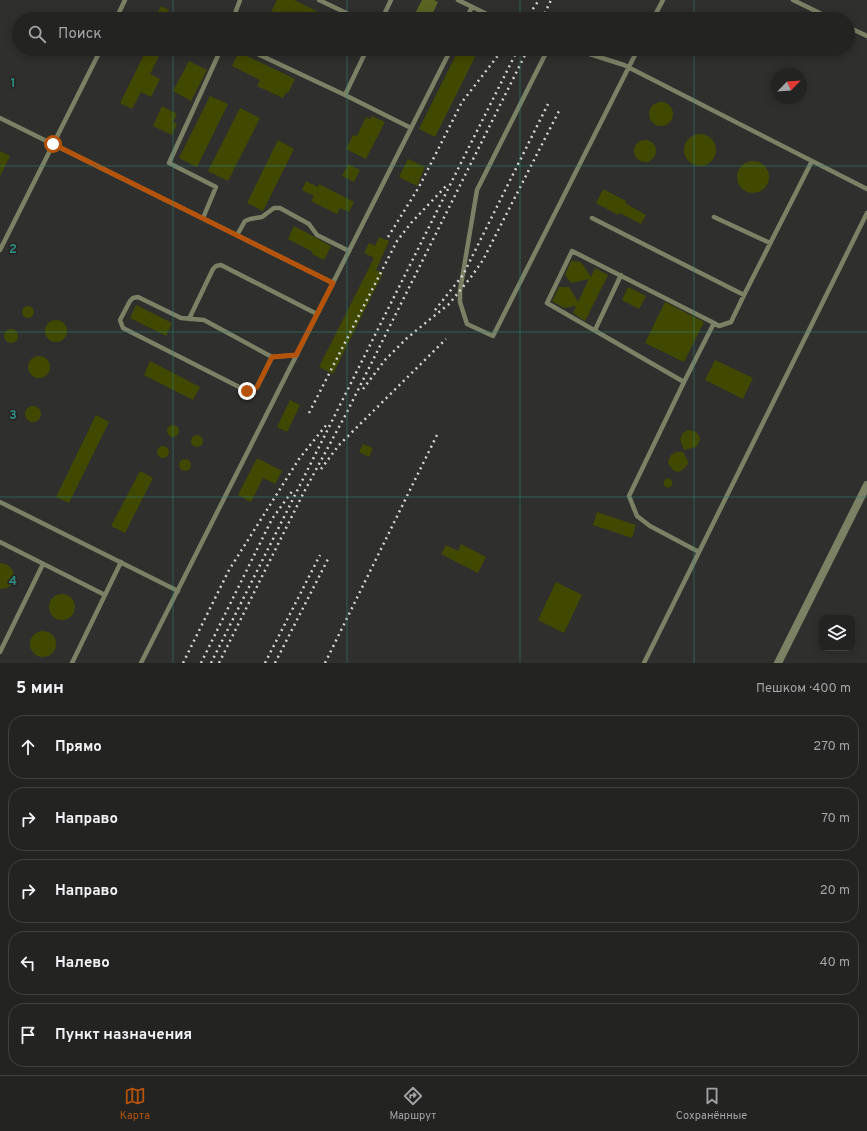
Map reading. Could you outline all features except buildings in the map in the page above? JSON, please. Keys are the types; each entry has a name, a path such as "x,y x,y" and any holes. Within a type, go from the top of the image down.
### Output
{"street":[{"path":"778,663 867,485"}],"lane":[{"path":"119,12 125,0"},
{"path":"236,12 240,0"},
{"path":"320,0 345,12"},
{"path":"385,12 391,0"},
{"path":"458,0 482,12"},
{"path":"657,12 663,0"},
{"path":"793,0 818,12"},
{"path":"470,12 472,7"},
{"path":"855,30 867,36"},
{"path":"0,250 97,56"},
{"path":"203,218 216,187 169,163 218,56"},
{"path":"262,56 345,94 411,128"},
{"path":"345,94 364,56"},
{"path":"142,663 447,56"},
{"path":"544,56 477,190 460,290 460,302 467,324 493,336 634,56"},
{"path":"595,56 629,67 867,189"},
{"path":"0,118 333,283"},
{"path":"684,382 547,303 572,251 714,324 719,326 731,322 812,161"},
{"path":"237,235 245,221 262,217 274,208 280,208 309,224 317,235 349,251"},
{"path":"644,663 867,214"},
{"path":"714,217 770,243"},
{"path":"592,218 744,295"},
{"path":"189,319 213,269 216,266 221,265 317,314"},
{"path":"595,330 621,275"},
{"path":"272,357 257,387 253,390 247,391 123,328 120,320 130,301 133,298 138,297 181,318 204,320 272,357 296,355"},
{"path":"699,552 650,526 638,516 629,496 714,324"},
{"path":"0,502 178,591"},
{"path":"0,542 105,595"},
{"path":"72,663 121,562"},
{"path":"0,652 43,564"}],"shaded area":[{"path":"422,0 434,0 438,2 433,12 416,12"}],"railway":[{"path":"531,12 539,0"},
{"path":"545,12 551,0"},
{"path":"388,237 419,187 462,102 498,56"},
{"path":"211,663 514,56"},
{"path":"219,663 304,492 346,414 525,56"},
{"path":"435,310 463,275 548,104"},
{"path":"363,389 385,360 407,338 449,304 483,260 560,109"},
{"path":"309,413 397,241 411,223 447,185"},
{"path":"321,469 339,445 446,339"},
{"path":"183,663 229,570 299,459 327,424"},
{"path":"325,663 437,435"},
{"path":"201,663 272,519 293,490"},
{"path":"265,663 320,555"},
{"path":"275,663 328,559"}],"route":[{"path":"53,144 333,283 296,355 272,357 257,387 253,390 247,391"}]}
